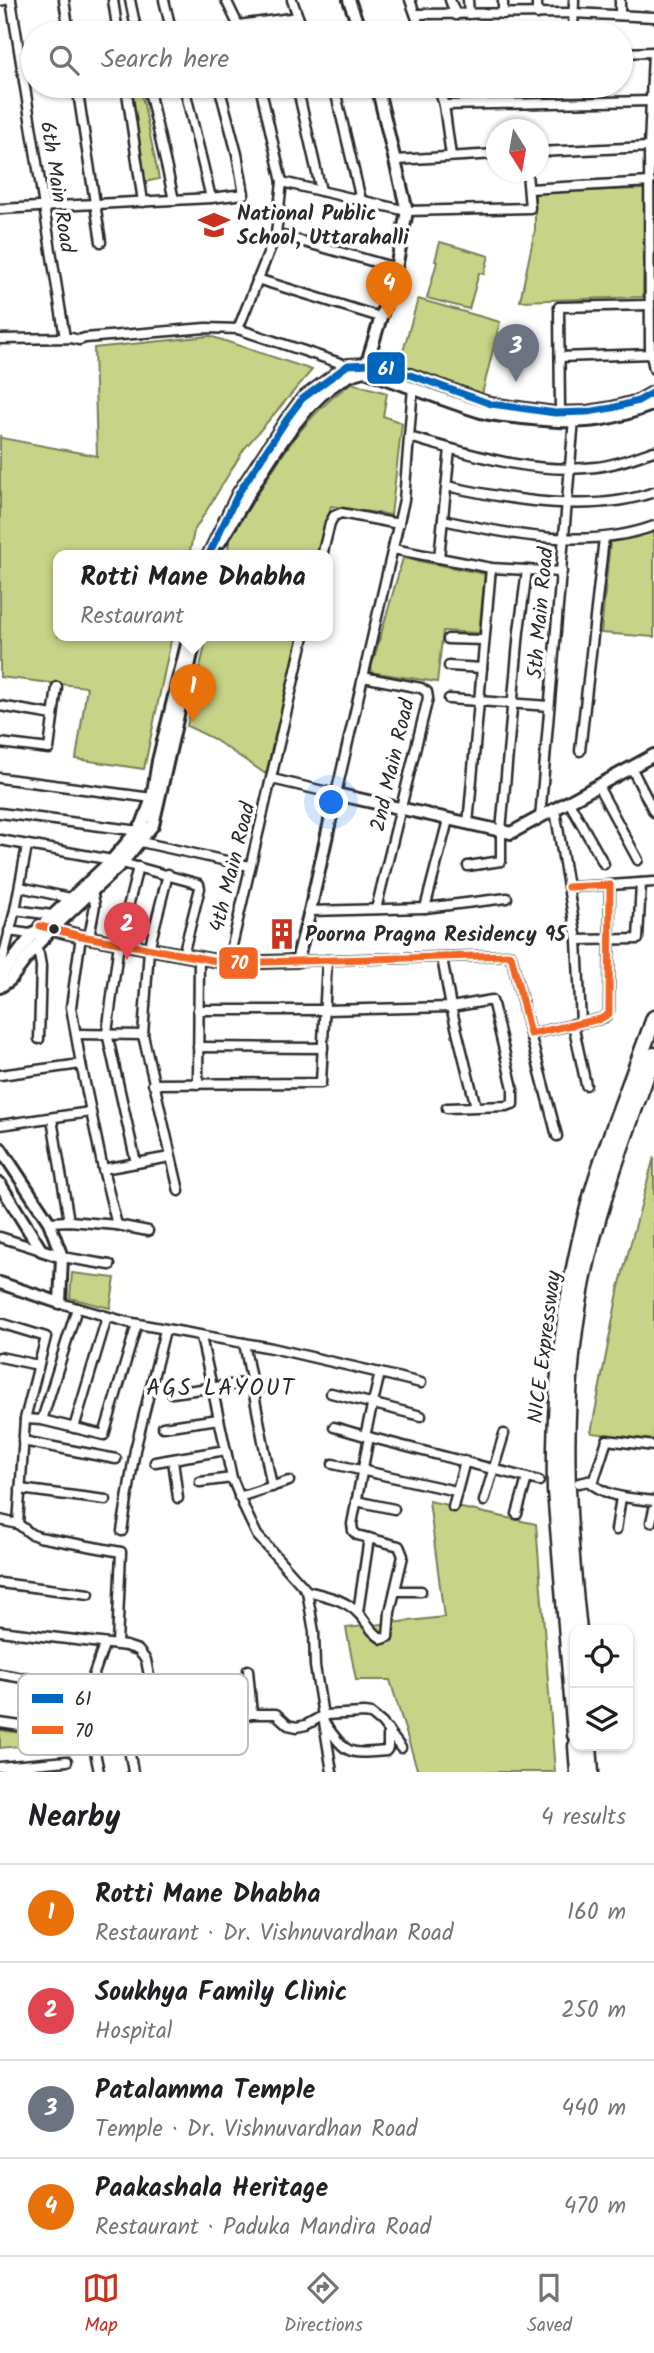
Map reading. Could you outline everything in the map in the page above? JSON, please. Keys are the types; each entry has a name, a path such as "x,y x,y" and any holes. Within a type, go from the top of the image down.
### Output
{"highway":[{"name":"NICE Expressway","path":"570,1630 559,1550 555,1465 562,1334 591,1198 654,1018"},
{"name":"NICE Expressway","path":"571,1625 566,1465 574,1335 587,1259 603,1201 654,1055"},
{"path":"576,1751 578,1772"},
{"path":"590,1751 592,1772"}],"main road":[{"path":"349,0 357,21"},
{"path":"217,550 269,462 306,409 359,368 380,317 396,268 407,211 380,98"},
{"path":"359,368 483,413 574,418 625,415 654,404"},
{"path":"211,550 238,494 302,399 359,368 402,372 491,404 560,413 574,418 638,401 654,392"},
{"path":"140,836 152,798 158,761 188,641"},
{"path":"0,977 42,931 92,890 153,825 196,641"},
{"path":"42,931 228,963 297,961 336,794 511,833 654,755"},
{"path":"0,987 9,980 35,947 52,915 117,862"},
{"path":"0,1148 49,1222 62,1257 60,1303 0,1283"},
{"path":"0,1184 4,1196 41,1250 62,1257"}],"street":[{"name":"6th Main Road","path":"10,0 21,67"},
{"path":"64,0 67,21"},
{"path":"113,0 116,21"},
{"path":"130,0 134,21"},
{"path":"164,0 169,21"},
{"path":"226,0 236,21"},
{"path":"292,0 300,21"},
{"path":"410,0 418,21"},
{"path":"450,0 456,15"},
{"path":"468,0 469,14"},
{"path":"503,0 503,14"},
{"path":"537,0 537,14"},
{"path":"573,0 573,21"},
{"path":"620,0 620,15"},
{"path":"416,14 573,13 654,17"},
{"path":"279,21 298,17"},
{"path":"633,53 654,52 649,147 651,354 654,369"},
{"name":"6th Main Road","path":"26,98 68,338"},
{"path":"79,98 101,242"},
{"path":"128,98 144,202"},
{"path":"151,98 174,200"},
{"path":"187,98 211,198"},
{"path":"0,209 211,198 246,193 222,98"},
{"path":"238,329 276,234 282,181 263,98"},
{"path":"300,98 321,191"},
{"path":"337,98 361,200"},
{"path":"442,98 451,156"},
{"path":"444,105 651,101"},
{"path":"549,152 649,147"},
{"path":"396,160 486,154"},
{"path":"282,181 407,211 530,208 528,182"},
{"path":"528,189 650,182"},
{"path":"276,234 396,268"},
{"path":"257,279 380,317"},
{"path":"560,413 559,307 650,305"},
{"path":"0,339 79,340 206,328 238,329 359,368"},
{"path":"560,357 651,354"},
{"path":"272,779 336,794 404,500 413,387"},
{"name":"5th Main Road","path":"540,818 574,418"},
{"path":"409,437 500,463 569,468 597,467 654,451"},
{"path":"439,558 450,449"},
{"path":"447,486 476,492 567,502 624,501 654,492"},
{"path":"323,550 330,523 334,516 341,513 399,524"},
{"path":"443,520 472,527 564,537 604,538 654,526"},
{"path":"580,751 604,538"},
{"path":"393,549 491,568 562,572"},
{"path":"468,824 491,568"},
{"path":"468,866 501,861 501,831 527,570"},
{"path":"448,639 484,640"},
{"name":"4th Main Road","path":"228,963 303,641"},
{"path":"449,666 482,668"},
{"name":"2nd Main Road","path":"363,677 421,688 426,691 428,698 376,909"},
{"path":"0,743 49,749 57,687"},
{"path":"449,699 549,706"},
{"path":"0,706 53,715"},
{"path":"631,767 654,812"},
{"path":"0,778 152,798"},
{"path":"598,786 638,860"},
{"path":"569,802 604,864"},
{"path":"555,810 577,940 577,1023 586,1085"},
{"path":"0,813 140,836 249,866"},
{"path":"425,908 448,820"},
{"path":"0,840 117,862 195,881 200,888 183,955"},
{"path":"0,970 27,846"},
{"path":"136,1163 107,1033 119,943 138,867"},
{"path":"168,874 149,949 143,1035 179,1191"},
{"path":"568,887 654,882"},
{"path":"577,940 638,939 641,883"},
{"path":"530,1034 600,1020 609,1014 610,885"},
{"path":"20,887 70,898"},
{"path":"92,890 95,905 85,937 71,1007 90,1112 117,1225"},
{"path":"310,911 425,908 507,898"},
{"path":"15,910 52,915"},
{"path":"9,931 42,931"},
{"path":"35,947 41,966 39,1039"},
{"path":"297,961 511,954 557,1136"},
{"path":"198,1084 199,957"},
{"path":"442,958 451,1007 476,1107"},
{"path":"153,1084 321,1083 327,960"},
{"path":"198,1010 451,1007 492,1000 513,1088 513,1104 447,1108"},
{"path":"76,1034 143,1035"},
{"path":"198,1047 323,1048"},
{"path":"0,1075 81,1064"},
{"path":"0,1125 90,1112"},
{"path":"52,1119 69,1221"},
{"path":"103,1169 170,1157"},
{"path":"49,1222 117,1225 148,1231"},
{"path":"0,1237 41,1250"},
{"path":"62,1257 110,1265"},
{"path":"60,1303 137,1324 313,1356 421,1382"},
{"path":"42,1420 77,1308"},
{"path":"74,1428 107,1317"},
{"path":"0,1323 46,1337 25,1419 18,1524"},
{"path":"25,1419 42,1420 104,1435 137,1324"},
{"path":"122,1531 135,1450 165,1330"},
{"path":"201,1337 232,1478 239,1497 257,1535 307,1591 312,1613 315,1666 332,1772"},
{"path":"244,1343 272,1487"},
{"path":"0,1357 38,1365"},
{"path":"307,1591 345,1602 358,1612 377,1637 388,1637 402,1550 398,1546 357,1535 352,1524 380,1373"},
{"path":"172,1392 252,1385 274,1386"},
{"path":"331,1393 421,1416"},
{"path":"163,1427 219,1419"},
{"path":"334,1427 539,1481"},
{"path":"485,1501 504,1434"},
{"path":"654,1446 607,1440 594,1480 584,1482 600,1491 621,1497 654,1501"},
{"path":"23,1441 116,1459"},
{"path":"155,1462 226,1450"},
{"path":"173,1460 178,1498"},
{"path":"453,1507 465,1461"},
{"path":"332,1464 456,1492"},
{"path":"200,1482 232,1478"},
{"path":"517,1514 527,1478"},
{"path":"239,1497 289,1481"},
{"path":"20,1489 106,1500"},
{"path":"616,1530 621,1497"},
{"path":"356,1501 394,1509"},
{"path":"651,1522 654,1509"},
{"path":"0,1520 18,1524 39,1538 121,1552 117,1644"},
{"path":"358,1612 369,1538"},
{"path":"0,1583 89,1594"},
{"path":"395,1591 421,1591"},
{"path":"0,1632 117,1644 138,1650 146,1660 149,1674"},
{"path":"94,1674 104,1644"},
{"path":"248,1670 253,1714"},
{"path":"0,1674 18,1677"},
{"path":"248,1715 275,1714 288,1725 297,1727 324,1719 371,1714 401,1748"},
{"path":"324,1719 349,1752 386,1751 387,1730"},
{"path":"0,1723 18,1726"},
{"path":"0,1767 23,1768 67,1761"},
{"path":"57,1762 58,1772"}],"green space":[{"path":"132,98 142,98 159,179 144,182"},
{"path":"644,189 643,297 520,301 535,230 535,192"},
{"path":"440,242 489,256 484,274 479,273 469,309 427,298"},
{"path":"418,299 500,322 482,394 399,365"},
{"path":"210,336 312,370 244,449 194,531 190,550 53,550 53,641 171,641 144,769 76,759 87,687 0,677 0,435 1,438 97,456 94,348"},
{"path":"352,383 387,393 383,416 402,423 391,515 331,506 320,550 228,550 231,537 284,453 298,433 332,398"},
{"path":"654,528 654,637 601,633 610,542"},
{"path":"403,558 485,574 479,633 443,631 437,682 370,672"},
{"path":"206,641 298,641 266,774 212,738 187,726"},
{"path":"654,1157 654,1440 591,1433 619,1287"},
{"path":"72,1273 115,1278 110,1308 70,1298"},
{"path":"429,1501 536,1524 555,1772 418,1772 390,1680 356,1680 346,1628 444,1617"},
{"path":"0,1730 18,1733 18,1746 0,1748"}],"transit line":[{"name":"61","path":"211,550 238,494 287,419 302,399 348,365 371,364 402,372 491,404 555,413 612,408 638,401 654,392"},
{"name":"70","path":"40,926 228,963 511,955 530,1034 600,1019 609,1014 610,885 568,887"}],"place":[{"name":"National Public School, Uttarahalli","path":"214,225"},
{"name":"Paakashala Heritage","path":"389,319"},
{"name":"Patalamma Temple","path":"516,382"},
{"name":"Rotti Mane Dhabha","path":"193,722"},
{"name":"Poorna Pragna Residency 95","path":"282,934"},
{"name":"Soukhya Family Clinic","path":"127,960"}],"district":[{"name":"AGS LAYOUT","path":"221,1387"}]}
